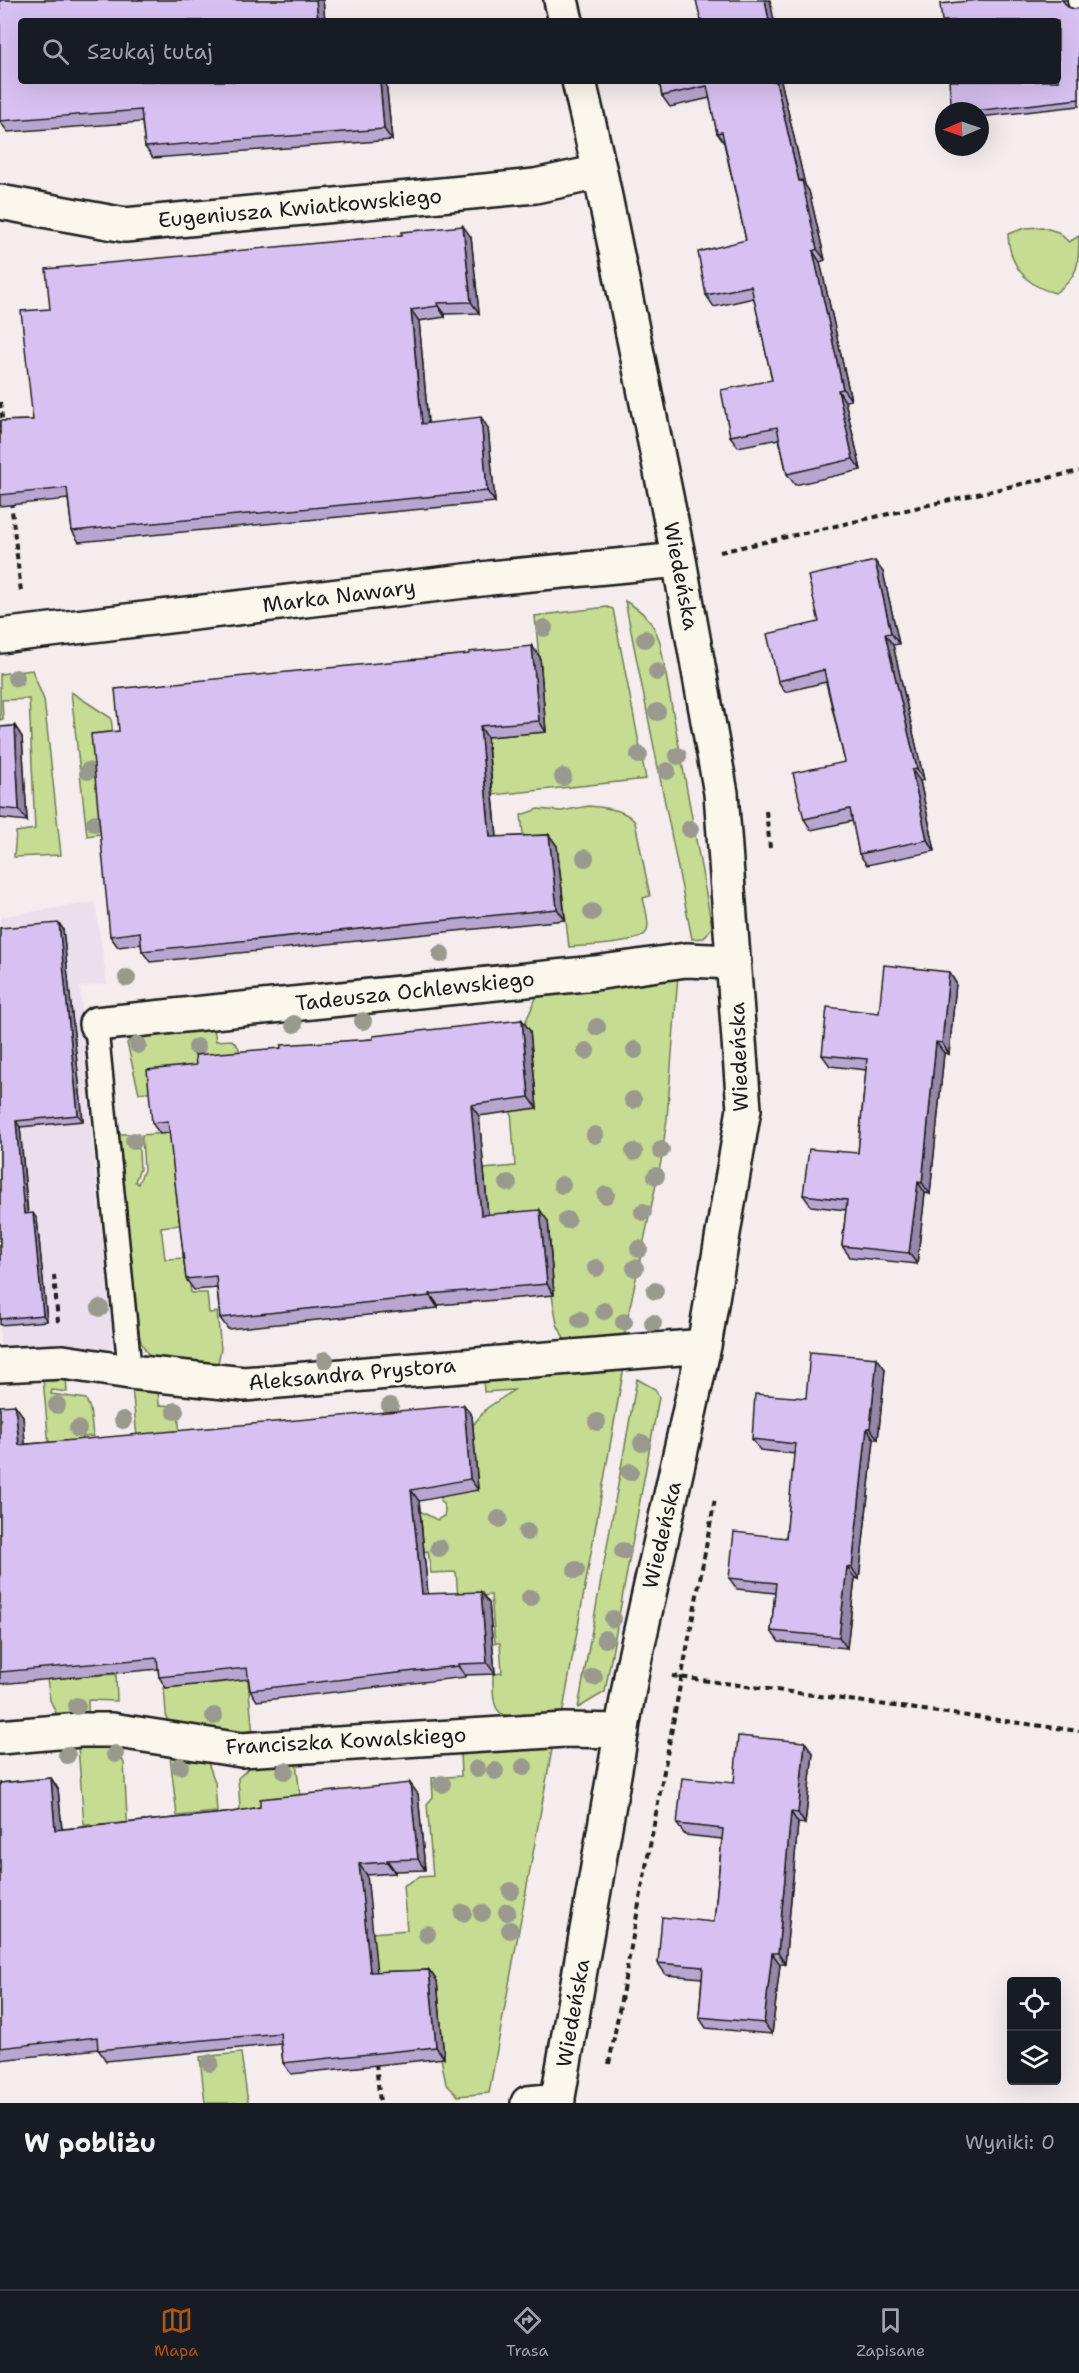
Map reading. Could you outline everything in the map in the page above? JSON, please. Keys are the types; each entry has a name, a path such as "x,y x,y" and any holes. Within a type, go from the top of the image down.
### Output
{"street":[{"path":"561,0 565,18"},
{"name":"Wiedeńska","path":"548,2102 632,1671 705,1346 744,1108 721,794 679,560 600,172 580,84"},
{"name":"Eugeniusza Kwiatkowskiego","path":"0,202 125,225 535,186 600,172"},
{"name":"Marka Nawary","path":"9,636 490,578 679,560"},
{"name":"Tadeusza Ochlewskiego","path":"96,1024 596,973 686,960 734,962"},
{"name":"Aleksandra Prystora","path":"0,1365 63,1362 129,1372 244,1384 705,1346"},
{"name":"Franciszka Kowalskiego","path":"0,1737 80,1730 112,1730 241,1750 565,1730 622,1731"}],"lane":[{"path":"96,1024 129,1372"}],"path":[{"path":"0,402 4,436"},
{"path":"679,560 1079,471"},
{"path":"9,636 23,608 10,494"},
{"path":"632,1671 1079,1731"},
{"path":"376,2063 380,2103"}],"shaded area":[{"path":"95,902 107,984 80,987 90,1120 113,1336 112,1345 102,1352 0,1351 0,917"}],"green space":[{"path":"1042,227 1058,232 1069,242 1079,236 1076,269 1069,281 1055,293 1044,290 1027,279 1015,264 1009,245 1008,234 1025,228"},
{"path":"625,601 647,618 660,642 712,927 704,938 692,939"},
{"path":"607,607 613,609 646,779 493,795 487,737 546,732 535,616"},
{"path":"32,670 44,700 61,855 14,857 16,832 35,829 29,699 2,700 3,719 0,720 0,674"},
{"path":"71,692 111,718 114,743 107,833 87,836"},
{"path":"589,806 620,811 635,822 650,896 643,898 648,927 643,936 624,942 569,947 557,846 524,843 521,815 538,809 561,811"},
{"path":"678,975 667,1119 661,1161 625,1338 566,1343 557,1324 552,1295 554,1294 548,1222 489,1226 484,1169 515,1166 511,1110 526,1032 525,1023 538,994"},
{"path":"214,1028 216,1041 232,1040 239,1048 239,1055 202,1066 156,1091 139,1093 127,1043 134,1036"},
{"path":"178,1132 187,1224 161,1227 165,1259 187,1258 191,1293 207,1293 209,1313 217,1312 221,1349 217,1367 150,1358 141,1342 138,1330 118,1134 138,1134 140,1169 135,1181 138,1184 144,1170 142,1135"},
{"path":"624,1367 562,1716 526,1719 507,1716 500,1713 494,1699 493,1674 502,1673 500,1643 495,1643 491,1595 458,1598 456,1572 431,1573 428,1551 424,1552 420,1511 437,1520 445,1514 445,1507 440,1501 443,1494 478,1490 472,1426 487,1408 514,1390 484,1392 483,1379"},
{"path":"66,1377 67,1392 52,1390 51,1394 86,1399 90,1409 93,1436 83,1437 76,1446 49,1445 43,1379"},
{"path":"637,1379 655,1389 659,1397 605,1692 578,1708"},
{"path":"132,1387 158,1391 159,1405 178,1406 180,1443 138,1447"},
{"path":"246,1660 253,1735 167,1724 164,1688 227,1682"},
{"path":"116,1674 117,1701 88,1700 88,1715 58,1717 50,1700 47,1679"},
{"path":"553,1744 489,2093 458,2096 446,2084 441,2058 443,2058 378,1986 372,1933 407,1930 403,1886 419,1877 433,1876 427,1804 433,1797 432,1778 461,1776 460,1751"},
{"path":"115,1745 124,1763 128,1835 91,1838 90,1825 84,1825 78,1746"},
{"path":"170,1755 207,1760 215,1782 217,1812 177,1816"},
{"path":"296,1761 301,1805 241,1823 238,1778 252,1765"},
{"path":"241,2053 248,2103 205,2103 200,2057"}],"building":[{"path":"0,0 316,0 318,18 18,18 18,84 380,84 384,129 145,147 141,110 0,121"},
{"path":"696,0 765,0 768,18 700,18"},
{"path":"979,0 1063,0 1068,7 1079,8 1079,99 989,109 989,102 951,102 949,84 1061,84 1061,18 942,18 940,4"},
{"path":"660,84 777,84 799,181 802,180 817,249 813,251 843,389 838,390 853,459 787,474 777,427 730,436 721,390 772,380 751,286 706,295 698,252 746,240 722,132 717,133 707,86 662,96"},
{"path":"463,226 471,302 437,303 438,306 411,310 422,424 481,417 487,491 72,531 67,488 0,495 0,421 33,420 21,311 50,309 46,269 402,235 402,232"},
{"path":"875,561 891,633 885,634 917,769 912,770 927,840 859,854 850,809 804,819 793,773 845,762 824,670 778,681 767,634 819,622 808,576"},
{"path":"532,646 539,721 480,726 490,837 549,835 557,909 142,951 140,932 110,936 91,734 119,731 115,689"},
{"path":"15,726 19,810 0,808 0,727"},
{"path":"59,923 78,1115 16,1121 24,1214 33,1213 43,1315 0,1319 0,928"},
{"path":"884,965 949,972 942,1043 936,1042 922,1183 918,1182 909,1253 842,1246 847,1200 803,1195 809,1149 858,1153 867,1059 822,1055 827,1007 879,1013"},
{"path":"522,1020 529,1097 471,1105 481,1215 540,1210 547,1284 430,1294 430,1296 220,1318 216,1276 186,1279 168,1121 152,1123 147,1070 196,1065 195,1055 281,1048 281,1045 373,1039 373,1036"},
{"path":"810,1352 877,1358 852,1568 847,1567 839,1637 771,1631 776,1583 729,1578 734,1532 786,1538 795,1444 752,1439 755,1394 806,1398"},
{"path":"15,1405 19,1445 464,1405 470,1479 411,1490 422,1594 481,1592 487,1663 458,1664 458,1666 250,1690 247,1668 159,1677 157,1658 0,1672 0,1406"},
{"path":"738,1736 805,1742 798,1813 791,1812 778,1953 772,1953 764,2023 699,2017 703,1967 658,1963 662,1917 714,1922 723,1829 677,1824 682,1778 734,1783"},
{"path":"51,1778 55,1830 226,1813 260,1807 260,1799 410,1783 418,1859 359,1864 370,1972 429,1970 436,2047 283,2063 280,2033 98,2050 97,2037 0,2048 0,1783"}]}
